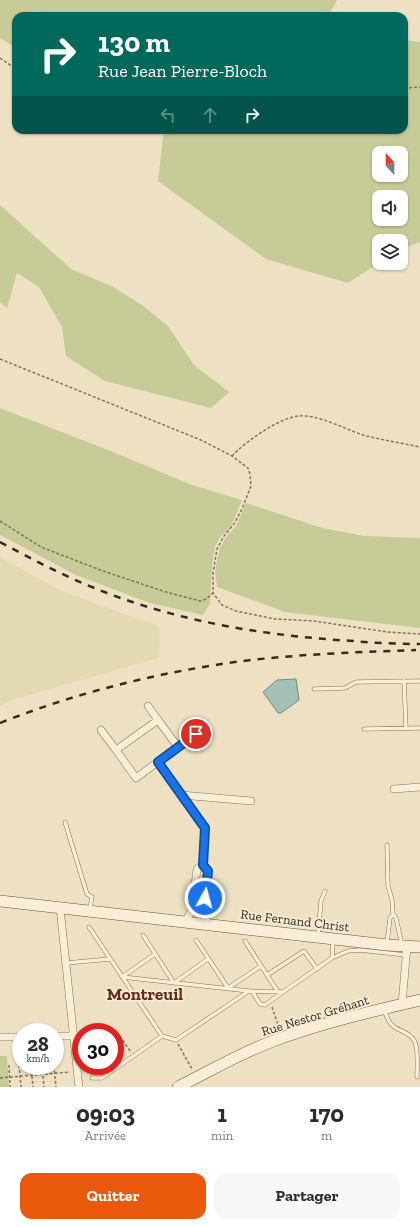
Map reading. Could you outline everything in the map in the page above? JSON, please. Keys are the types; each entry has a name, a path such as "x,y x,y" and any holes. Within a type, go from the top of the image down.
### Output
{"main road":[{"name":"Rue Fernand Christ","path":"0,901 387,945 405,949 420,948"},
{"name":"Rue Nestor Gréhant","path":"178,1087 248,1052 282,1038 308,1029 383,1008 420,1000"}],"street":[{"path":"148,706 178,747"},
{"path":"116,750 158,720"},
{"path":"101,730 136,778 196,734"},
{"path":"158,762 205,828 203,865 208,871 204,912 207,924"},
{"path":"394,789 420,787"},
{"path":"181,795 251,801"},
{"path":"185,922 192,910 197,869 203,865"},
{"path":"60,908 72,1026"},
{"path":"402,1004 405,949"},
{"path":"0,1037 12,1037"},
{"path":"77,1075 79,1087"}],"lane":[{"path":"404,681 406,728"},
{"path":"314,689 345,688 356,682 420,681"},
{"path":"364,729 420,728"},
{"path":"65,822 87,894 92,898 89,911"},
{"path":"250,991 260,1004 265,1005 332,958 348,951 405,949 396,918 393,914 392,900 388,886 387,845"},
{"path":"318,937 321,901 325,891"},
{"path":"387,945 390,918 393,914"},
{"path":"89,927 162,1036 176,1040 250,991"},
{"path":"143,935 174,983"},
{"path":"332,958 333,939"},
{"path":"196,940 228,988"},
{"path":"245,941 278,992"},
{"path":"267,975 304,951 317,969"},
{"path":"122,977 155,954"},
{"path":"66,963 110,959"},
{"path":"174,983 208,959"},
{"path":"228,988 261,966"},
{"path":"122,977 250,991 283,992"},
{"path":"383,1008 386,1017 393,1026 408,1033 414,1039 416,1045 417,1078"},
{"path":"92,1078 102,1078 162,1036"}],"path":[{"path":"0,58 12,66"},
{"path":"408,88 420,87"},
{"path":"0,359 201,440 232,456 248,468 251,486 239,516 216,549 213,573 214,593 222,605 236,611 276,619 314,621 387,632 420,634"},
{"path":"232,456 242,446 281,421 301,415 363,435 420,448"},
{"path":"0,521 41,547 103,571 169,593 200,601 206,600 214,593"},
{"path":"270,1002 282,1038"},
{"path":"176,1040 197,1077"},
{"path":"124,1042 134,1055"},
{"path":"9,1065 10,1087"},
{"path":"0,1078 32,1075 33,1087"},
{"path":"43,1075 44,1087"},
{"path":"54,1075 56,1087"},
{"path":"20,1076 21,1087"}],"shaded area":[{"path":"0,557 57,589 159,627 160,640 158,658 15,699 0,706"}],"green space":[{"path":"0,0 337,0 330,12 12,12 12,46 0,38"},
{"path":"408,40 420,42 420,242 408,246 408,234 372,234 372,268 348,283 266,259 158,181 164,134 408,134"},
{"path":"0,205 71,269 113,287 142,305 168,326 194,365 229,392 211,408 105,381 66,356 62,327 39,287 17,273 7,308 0,302"},
{"path":"0,408 113,452 192,485 242,500 230,529 222,535 215,546 212,566 210,603 203,615 150,603 76,575 0,535"},
{"path":"246,503 322,528 364,536 420,538 420,628 285,612 217,587 215,571 219,550 226,537 236,526"},
{"path":"0,1056 7,1056 9,1087 0,1087"}],"water":[{"path":"296,679 299,700 281,713 278,713 263,692 277,680"}],"railway":[{"path":"0,542 93,588 137,603 197,620 259,632 290,636 395,644 420,644"},
{"path":"0,723 59,702 120,684 181,671 243,661 286,657 416,650"}],"district":[{"name":"Montreuil","path":"145,994"}],"route":[{"path":"196,734 158,762 205,828 203,865 208,871 205,898"}]}
